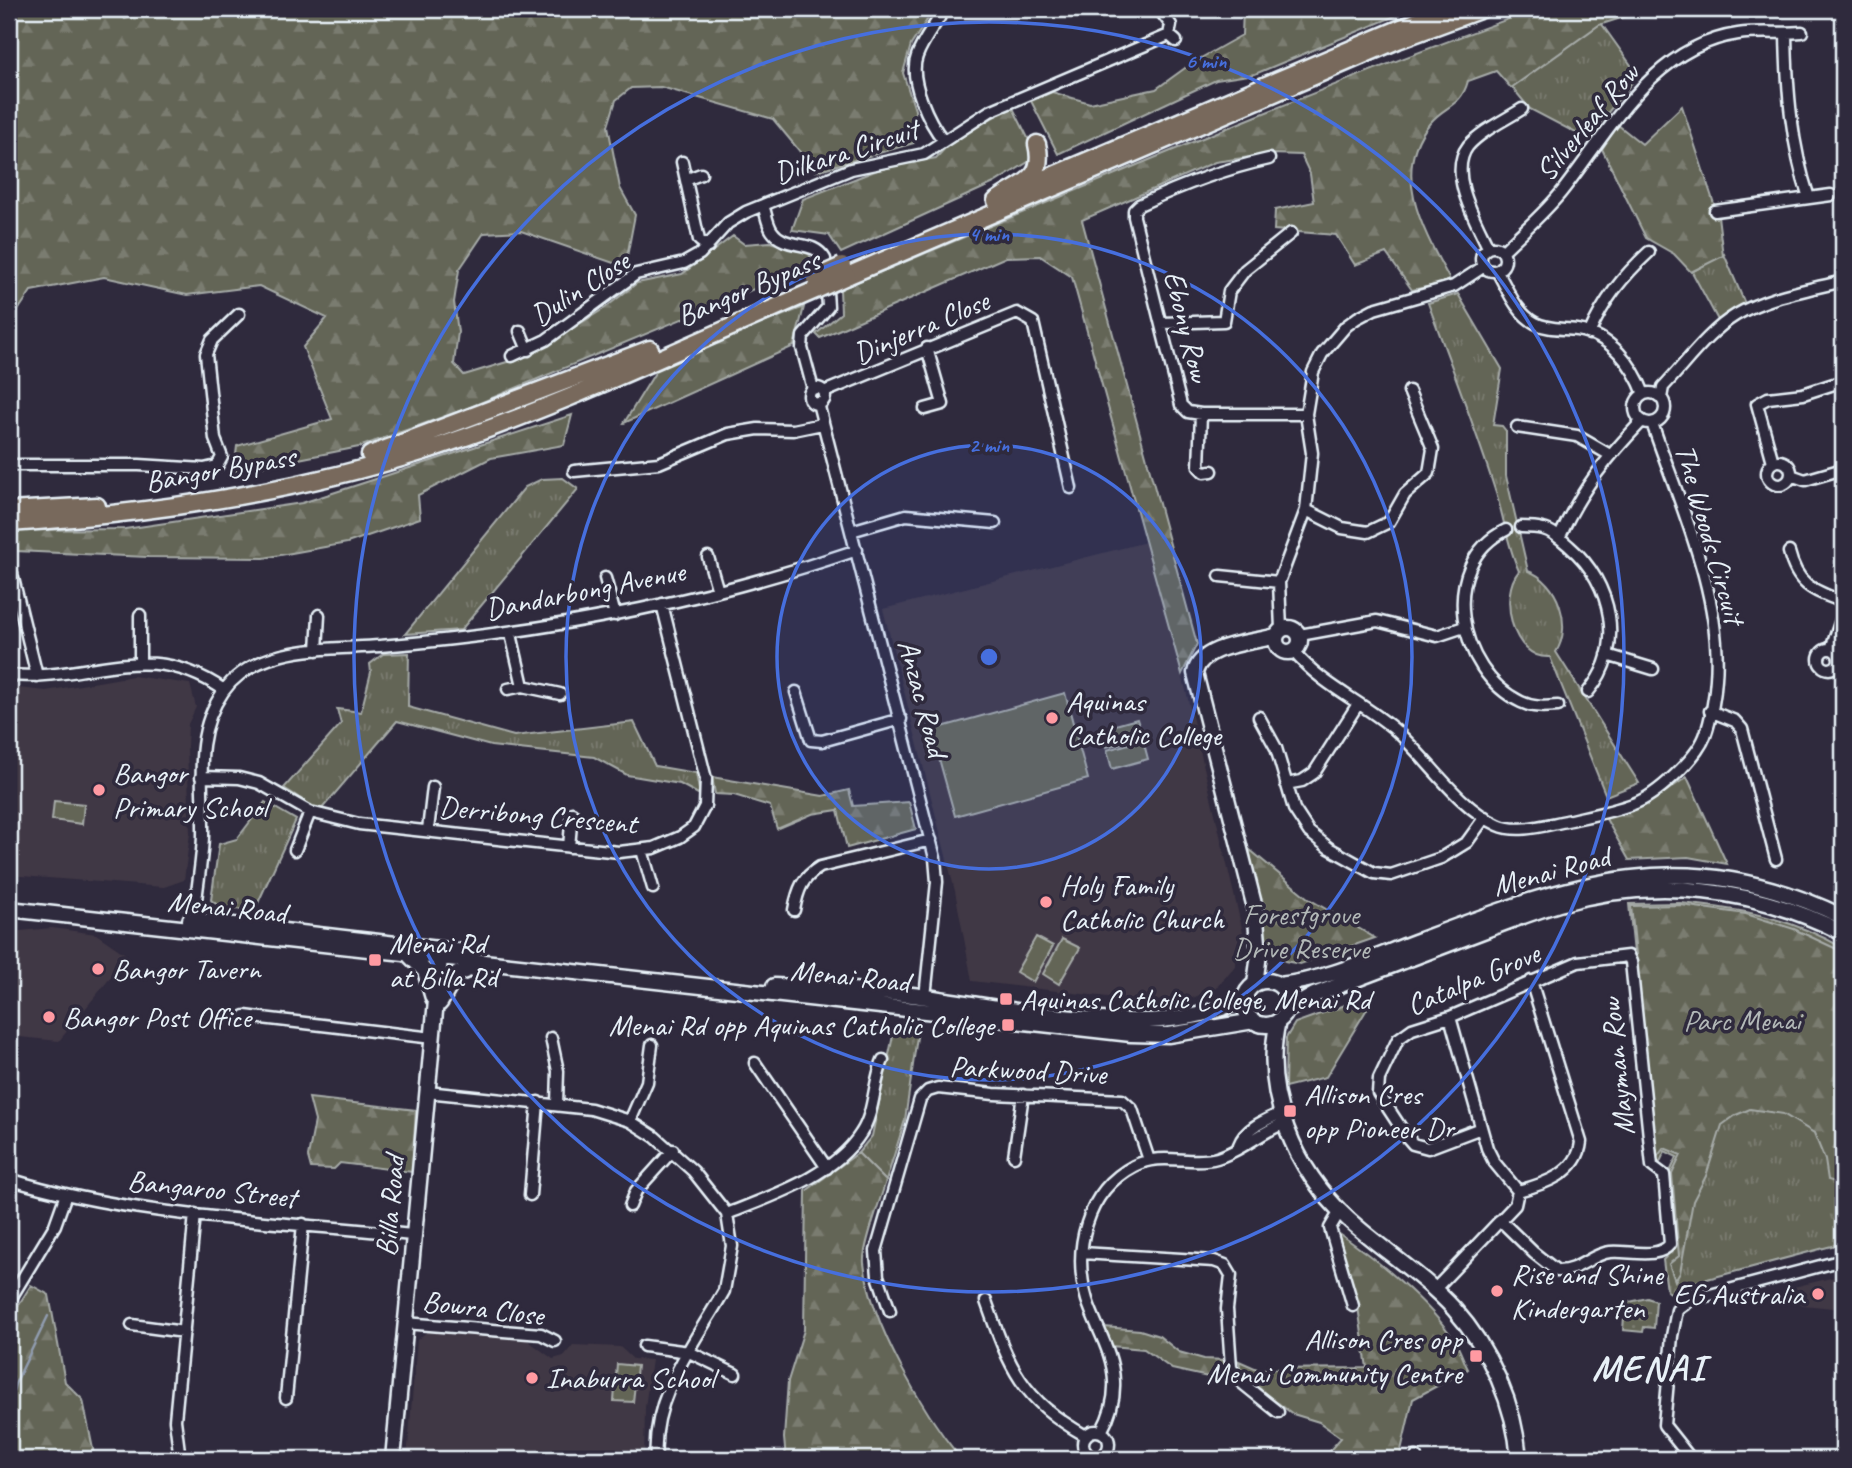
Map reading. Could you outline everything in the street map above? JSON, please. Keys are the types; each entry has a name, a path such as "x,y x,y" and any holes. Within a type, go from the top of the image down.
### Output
{"main road":[{"name":"Bangor Bypass","path":"845,271 1075,165 1446,9"},
{"name":"Bangor Bypass","path":"9,519 97,517 211,502 321,480 422,452 578,393 845,271 1398,40 1482,9"},
{"path":"996,201 1034,176 1040,166 1038,144 1054,164 1075,165"},
{"path":"1278,637 1285,652 1293,651 1300,645 1300,635 1290,628 1278,637 1209,663 1195,684 1255,908 1259,954 1255,984 1245,996 1245,1010 1257,1022 1272,1055 1283,1118 1311,1174 1340,1211 1434,1290 1465,1322 1489,1361 1506,1403 1519,1459"},
{"name":"Menai Road","path":"1275,984 1329,974 1548,893 1616,878 1661,875 1718,878 1793,896 1843,917"},
{"name":"Menai Road","path":"1282,1016 1314,995 1530,914 1598,895 1658,889 1708,891 1778,905 1843,933"},
{"name":"Menai Road","path":"9,907 403,949 475,953 924,1004 1131,1034 1169,1035 1257,1022"},
{"path":"403,949 419,963 428,978 434,1031"},
{"name":"Menai Road","path":"403,949 440,958 511,966 924,1004 1150,1021 1205,1015 1245,996"},
{"name":"Menai Road","path":"440,958 452,953 475,953"},
{"path":"1259,954 1287,1000 1272,1055"},
{"name":"Billa Road","path":"393,1459 440,958"},
{"path":"434,1031 445,990 457,974 471,967 511,966"},
{"path":"1255,984 1275,984"},
{"path":"1257,1022 1282,1016"}],"street":[{"name":"Dilkara Circuit","path":"944,9 916,57 915,67 928,117 944,141"},
{"name":"Dilkara Circuit","path":"763,205 858,166 924,154 990,111 1172,38 1171,25 1159,9"},
{"name":"Silverleaf Row","path":"1503,251 1562,192 1637,89 1667,66 1693,49 1737,34 1802,32"},
{"path":"1786,33 1787,92 1797,157 1809,198"},
{"path":"1488,247 1460,175 1461,160 1468,146 1522,110"},
{"name":"Ebony Row","path":"1269,159 1220,170 1182,185 1139,205 1134,210 1134,216 1181,405 1188,412 1201,414 1306,414"},
{"path":"682,163 688,179 685,189 699,240 708,247"},
{"path":"688,179 701,174"},
{"path":"1716,211 1831,195"},
{"path":"763,205 770,229 778,238 789,243 813,247 824,259 828,307 807,328 802,342 818,391"},
{"name":"Dulin Close","path":"512,356 528,350 636,274 684,262 708,247 728,223 763,205"},
{"path":"1162,323 1224,321 1229,291 1245,270 1291,233"},
{"path":"1488,247 1503,251 1504,264 1497,271 1483,267 1480,257 1488,247"},
{"path":"1589,334 1604,300 1624,275 1649,252"},
{"path":"1278,637 1279,582 1306,510 1312,453 1306,414 1313,372 1322,354 1346,326 1374,309 1454,286 1483,267"},
{"path":"1497,271 1518,307 1534,323 1589,334 1626,359 1644,394"},
{"path":"1559,538 1577,498 1610,455 1647,422 1660,419 1665,411 1661,398 1663,387 1714,333 1735,316 1761,303 1843,281"},
{"name":"Dinjerra Close","path":"818,391 850,384 927,348 1017,313 1033,322 1071,488"},
{"path":"9,465 139,465 204,469 217,466 222,457 215,439 206,354 212,340 239,314"},
{"name":"Dulin Close","path":"520,331 528,350"},
{"path":"925,409 943,404 927,348"},
{"path":"1773,462 1757,404 1768,398 1802,394 1843,381"},
{"path":"1306,510 1342,528 1368,532 1388,522 1405,494 1429,473 1433,449 1409,390"},
{"name":"Anzac Road","path":"818,391 824,399 818,403 822,424 932,840 937,882 924,1004"},
{"path":"1647,422 1636,414 1635,404 1644,394 1653,393 1661,398"},
{"path":"1201,414 1199,467 1204,472 1212,471"},
{"name":"The Woods Circuit","path":"1293,651 1332,688 1358,704 1423,754 1461,797 1500,826 1527,828 1635,804 1676,774 1704,738 1717,677 1712,617 1696,552 1647,422"},
{"path":"574,471 659,463 728,434 758,429 793,430 822,424"},
{"path":"1517,427 1577,436 1610,455"},
{"path":"1773,462 1766,472 1771,483 1783,485 1791,475"},
{"path":"1773,462 1787,464 1791,475"},
{"path":"1791,475 1805,480 1843,469"},
{"path":"851,531 906,515 995,523"},
{"path":"1521,527 1544,529 1559,538 1586,561 1601,586 1610,624 1607,656 1600,678 1588,692"},
{"path":"1506,530 1485,541 1470,561 1462,597 1464,627 1476,657 1509,695 1535,707 1558,706"},
{"name":"Dandarbong Avenue","path":"193,925 202,837 201,741 211,712 224,690 239,674 257,663 317,650 511,634 615,615 792,572 857,550"},
{"path":"1789,552 1800,579 1818,593 1843,605 1830,649"},
{"path":"708,557 718,591"},
{"path":"9,562 37,677"},
{"path":"1220,576 1279,582"},
{"path":"605,578 615,615"},
{"name":"Derribong Crescent","path":"201,777 239,778 259,783 310,812 359,824 619,852 642,850 673,841 694,827 701,817 707,795 706,779 662,604"},
{"path":"140,615 140,662"},
{"path":"317,650 319,615"},
{"path":"1300,635 1377,621 1437,636 1464,627"},
{"path":"511,634 523,686"},
{"path":"1607,656 1653,670"},
{"path":"9,675 37,677 140,662 186,669 224,690"},
{"path":"508,689 523,686 560,694"},
{"path":"796,692 811,740 822,741 901,719"},
{"path":"1286,785 1302,781 1314,773 1358,704"},
{"path":"1710,711 1735,722 1742,729 1776,859"},
{"path":"1259,717 1276,748 1294,809 1309,832 1374,873 1396,873 1451,853 1472,836 1485,817"},
{"path":"428,830 433,787"},
{"path":"295,850 310,812"},
{"path":"569,847 572,813"},
{"path":"794,910 798,890 806,875 820,867 932,840"},
{"path":"642,850 653,888"},
{"name":"Catalpa Grove","path":"1481,1128 1435,1146 1420,1147 1407,1137 1377,1093 1379,1079 1398,1039 1412,1029 1450,1017 1531,981 1589,960 1622,954 1631,962"},
{"name":"Mayman Row","path":"1500,1220 1534,1253 1557,1270 1573,1269 1606,1252 1665,1251 1671,1237 1664,1175 1652,1166 1631,962"},
{"path":"1518,1191 1547,1181 1570,1168 1578,1158 1580,1146 1531,981"},
{"path":"245,1016 434,1031"},
{"path":"1450,1017 1481,1128 1494,1162 1518,1191"},
{"path":"551,1038 558,1071 557,1104"},
{"path":"630,1121 647,1082 652,1045"},
{"path":"727,1214 827,1168 844,1155 862,1133 883,1060"},
{"path":"755,1063 827,1168"},
{"name":"Parkwood Drive","path":"890,1311 878,1276 877,1251 920,1100 928,1091 939,1088 1122,1100 1132,1109 1149,1160"},
{"path":"427,1092 591,1108 630,1121 673,1150 727,1214 732,1246 729,1278 658,1412 656,1459"},
{"path":"1014,1156 1023,1095"},
{"path":"530,1195 538,1102"},
{"path":"1101,1432 1112,1408 1114,1380 1111,1359 1084,1287 1082,1253 1087,1221 1096,1199 1117,1177 1149,1160 1213,1159 1283,1118"},
{"path":"630,1206 636,1191 673,1150"},
{"name":"Bangaroo Street","path":"9,1179 65,1197 195,1214 413,1235"},
{"path":"1434,1290 1515,1205 1518,1191"},
{"path":"9,1301 55,1225 65,1197"},
{"path":"1340,1211 1330,1228 1353,1306"},
{"path":"180,1459 175,1420 195,1214"},
{"path":"286,1398 303,1224"},
{"path":"1082,1253 1214,1261 1225,1265 1231,1275 1227,1309 1231,1367 1237,1379 1278,1412"},
{"path":"1691,1459 1664,1426 1677,1310 1691,1300 1843,1260"},
{"path":"986,1301 1008,1360 1029,1395 1062,1422 1086,1436"},
{"name":"Bowra Close","path":"405,1324 541,1334 555,1341"},
{"path":"132,1325 184,1332"},
{"path":"644,1346 689,1352 735,1374"},
{"path":"1101,1432 1109,1441 1108,1449 1102,1455 1090,1457 1083,1447 1086,1436 1101,1432"}],"shaded area":[{"path":"1146,542 1182,674 1244,937 1235,966 1215,989 1187,1000 1142,1001 972,981 955,891 883,609"},
{"name":"Bangor Primary School","path":"133,676 190,684 196,707 188,724 190,833 184,880 164,887 9,875 9,687 46,691"},
{"path":"52,928 96,934 128,956 59,1041 9,1036 9,932"},
{"name":"EG Australia","path":"1843,1275 1843,1309 1803,1305 1792,1300 1794,1287"},
{"name":"Inaburra School","path":"428,1331 527,1340 553,1359 564,1356 573,1345 620,1347 633,1359 652,1360 645,1407 644,1459 407,1459 417,1340"}],"green space":[{"path":"9,9 113,9 125,19 140,15 143,9 934,9 911,45 903,73 915,110 914,143 816,171 773,119 661,87 631,88 616,100 608,126 620,188 635,215 625,267 521,231 484,233 459,270 454,302 458,332 454,364 464,375 530,355 605,308 637,283 682,274 733,236 744,244 770,242 809,254 814,264 468,408 359,447 234,472 237,446 332,419 303,347 327,318 259,286 187,295 104,277 31,291 9,324"},
{"path":"1243,9 1412,9 1255,74 1216,80 1058,154 1031,101 1052,92 1090,103 1156,89 1192,63 1242,35"},
{"path":"1536,9 1649,9 1599,25 1511,88 1496,71 1468,81 1457,101 1430,123 1418,142 1412,162 1412,183 1422,224 1451,282 1412,290 1386,253 1355,265 1336,235 1274,230 1275,210 1314,202 1310,174 1301,155 1271,154 1215,162 1082,220 1197,644 1182,674 1072,277 1040,256 1006,257 820,338 816,334 841,313 840,289 1273,109"},
{"path":"1601,23 1638,75 1601,121 1591,141 1530,109 1511,86"},
{"path":"1012,106 1030,142 1033,159 994,183 841,253 829,235 792,230 803,199 885,167 936,158 949,144"},
{"path":"1682,106 1718,216 1723,256 1691,272 1674,254 1646,238 1602,149 1618,125 1642,144"},
{"path":"1724,254 1746,306 1719,322 1692,272"},
{"path":"1458,294 1502,369 1493,425 1502,426 1506,431 1506,476 1528,571 1547,584 1560,606 1563,630 1556,652 1639,783 1606,796 1550,657 1537,655 1526,648 1512,624 1510,595 1519,571 1487,466 1428,303"},
{"path":"804,307 794,346 624,423 661,363"},
{"path":"572,415 564,445 491,458 418,495 420,518 347,543 264,558 148,557 16,551 14,530 125,529 302,503"},
{"path":"563,478 578,489 461,630 405,634 525,487 542,479"},
{"path":"409,653 408,707 514,736 634,722 655,766 696,773 700,795 680,784 627,775 594,757 491,746 397,721 320,811 284,788 341,724 337,709 361,712 371,672 370,664 383,654"},
{"path":"1065,693 1088,779 955,816 931,730"},
{"path":"1137,719 1143,738 1106,747 1101,729"},
{"path":"1143,740 1148,759 1112,769 1107,750"},
{"path":"712,777 823,796 849,790 853,806 909,802 916,829 847,848 838,810 812,814 777,829 770,806 734,795 715,794"},
{"path":"1687,777 1727,864 1688,857 1629,860 1605,817 1646,805"},
{"path":"54,801 84,804 82,824 52,820"},
{"path":"265,802 296,820 257,905 240,909 220,906 211,900 219,844 237,839"},
{"name":"Forestgrove Drive Reserve","path":"1249,849 1309,899 1375,938 1300,964 1285,961 1267,944"},
{"name":"Parc Menai","path":"1680,903 1764,916 1804,929 1843,948 1843,1243 1696,1282 1681,1298 1667,1291 1663,1260 1675,1241 1675,1219 1669,1184 1677,1157 1665,1151 1660,1162 1655,1158 1629,904"},
{"name":"Parc Menai","path":"1681,905 1746,914 1794,929 1843,952 1843,1184 1828,1180 1825,1160 1814,1133 1783,1114 1750,1109 1736,1115 1722,1125 1706,1176 1693,1201 1680,1273 1675,1281 1669,1264 1679,1256 1672,1174 1681,1155 1664,1148 1657,1157 1631,906"},
{"path":"1036,937 1053,946 1033,982 1016,972"},
{"path":"1062,939 1080,948 1059,984 1043,974"},
{"path":"1376,994 1326,1077 1285,1087 1286,1038 1295,1023"},
{"path":"895,1026 918,1030 905,1120 886,1181 858,1153 872,1136"},
{"path":"309,1098 416,1110 412,1172 340,1163 334,1169 311,1168 308,1157 315,1121"},
{"path":"858,1153 886,1181 864,1256 877,1313 915,1393 961,1459 786,1459 784,1438 788,1381 804,1330 806,1191"},
{"path":"1335,1231 1383,1266 1430,1310 1456,1343 1468,1369 1413,1399 1399,1459 1322,1459 1341,1438 1319,1422 1293,1414 1242,1377 1239,1361 1257,1369 1367,1368 1357,1300"},
{"path":"31,1285 49,1295 65,1382 83,1400 95,1459 9,1459 9,1320"},
{"path":"1647,1298 1656,1301 1654,1328 1644,1327 1643,1332 1623,1330 1625,1303"},
{"path":"1104,1327 1140,1330 1159,1336 1179,1352 1204,1359 1225,1360 1228,1376 1208,1377 1172,1369 1144,1349 1111,1346"},
{"path":"617,1364 637,1366 633,1402 614,1401"}],"waterway":[{"path":"9,1409 15,1384 48,1316"}],"place":[{"name":"Aquinas Catholic College","path":"1052,718"},
{"name":"Bangor Primary School","path":"99,790"},
{"name":"Holy Family Catholic Church","path":"1046,902"},
{"name":"Menai Rd at Billa Rd","path":"375,960"},
{"name":"Bangor Tavern","path":"98,969"},
{"name":"Aquinas Catholic College, Menai Rd","path":"1006,999"},
{"name":"Bangor Post Office","path":"49,1017"},
{"name":"Menai Rd opp Aquinas Catholic College","path":"1008,1025"},
{"name":"Allison Cres opp Pioneer Dr","path":"1290,1111"},
{"name":"Rise and Shine Kindergarten","path":"1497,1291"},
{"name":"EG Australia","path":"1818,1294"},
{"name":"Allison Cres opp Menai Community Centre","path":"1476,1356"},
{"name":"Inaburra School","path":"532,1378"}],"district":[{"name":"MENAI","path":"1649,1367"}]}
